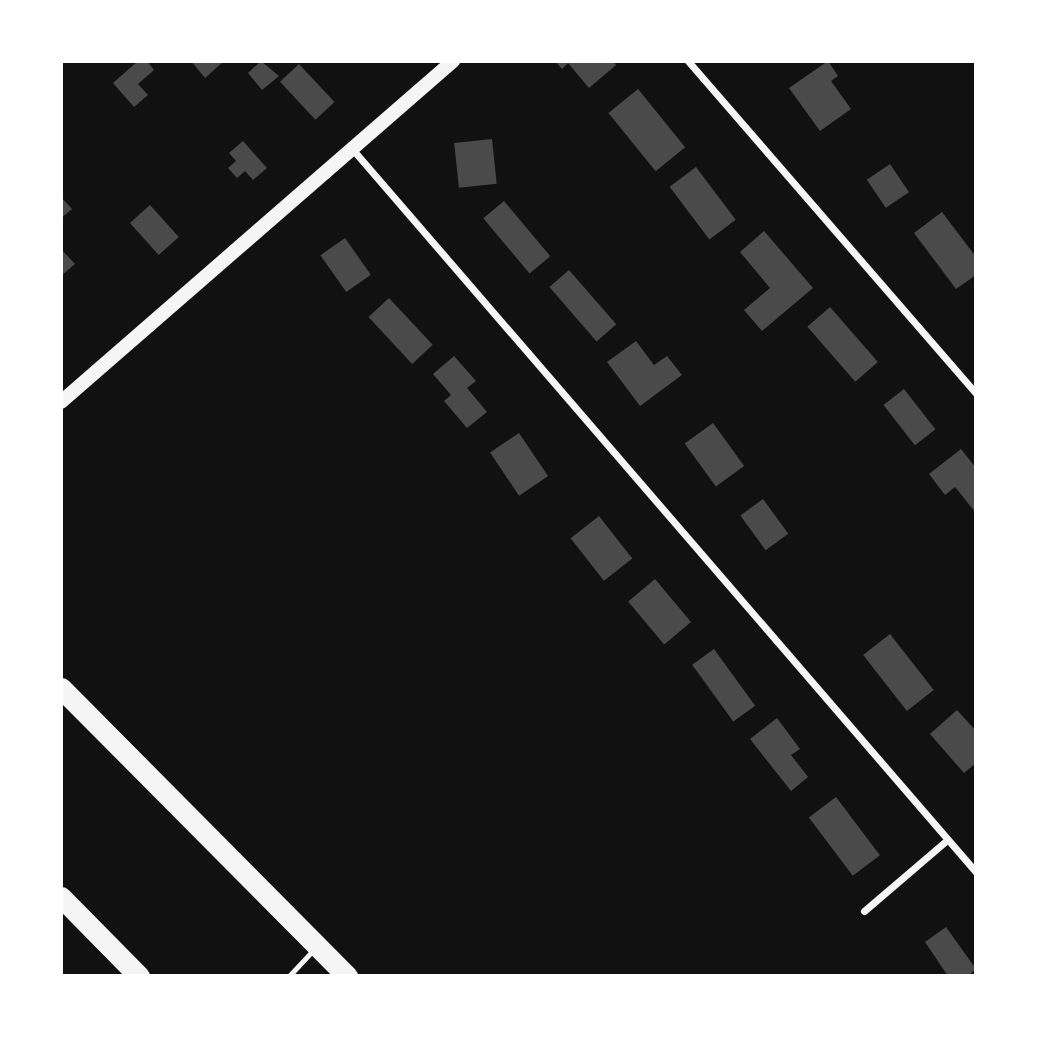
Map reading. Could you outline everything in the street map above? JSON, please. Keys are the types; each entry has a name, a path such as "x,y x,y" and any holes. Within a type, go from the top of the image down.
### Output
{"highway":[{"path":"61,688 347,976"},
{"path":"61,897 139,976"}],"main road":[{"path":"61,402 354,150 453,61"}],"street":[{"path":"688,61 976,393"},
{"path":"354,150 976,872"},
{"path":"864,911 947,840"}],"lane":[{"path":"289,976 318,944"}],"building":[{"path":"138,61 147,61 154,70 138,84 148,95 134,107 113,83"},
{"path":"191,61 224,61 205,78"},
{"path":"261,61 279,76 262,90 248,73"},
{"path":"555,61 613,61 616,65 589,88 568,63 562,69"},
{"path":"828,61 838,76 831,81 851,109 820,131 789,88"},
{"path":"299,64 334,102 315,120 280,82"},
{"path":"638,89 685,147 656,171 608,113"},
{"path":"492,139 497,184 459,188 454,143"},
{"path":"243,141 267,168 253,180 245,171 237,178 228,168 236,161 229,153"},
{"path":"890,164 909,192 886,208 867,180"},
{"path":"696,167 736,220 709,240 670,187"},
{"path":"61,197 72,209 61,218"},
{"path":"504,201 550,256 530,274 483,218"},
{"path":"150,205 179,237 159,255 130,223"},
{"path":"942,212 976,257 976,275 956,289 914,233"},
{"path":"764,231 813,288 762,331 744,310 770,288 740,252"},
{"path":"345,238 371,275 346,292 320,255"},
{"path":"61,249 75,264 61,276"},
{"path":"569,270 616,324 597,341 549,287"},
{"path":"389,298 433,345 412,364 369,317"},
{"path":"830,307 878,362 855,382 807,327"},
{"path":"636,341 654,365 667,356 682,375 640,406 607,362"},
{"path":"454,356 476,381 467,388 487,412 467,428 444,401 451,395 433,374"},
{"path":"904,389 935,429 915,445 884,405"},
{"path":"713,423 744,466 716,486 685,444"},
{"path":"519,433 548,476 519,496 490,453"},
{"path":"961,449 976,468 976,513 955,487 945,495 929,474"},
{"path":"763,499 788,534 766,550 740,515"},
{"path":"599,516 632,559 604,581 571,538"},
{"path":"655,579 691,622 664,644 628,601"},
{"path":"890,634 934,690 907,711 863,655"},
{"path":"714,649 755,706 733,722 692,665"},
{"path":"957,710 976,731 976,763 964,773 930,734"},
{"path":"777,718 800,749 791,755 808,777 791,791 750,739"},
{"path":"836,797 880,855 853,876 809,817"},
{"path":"946,927 976,969 968,976 948,976 925,942"}]}
